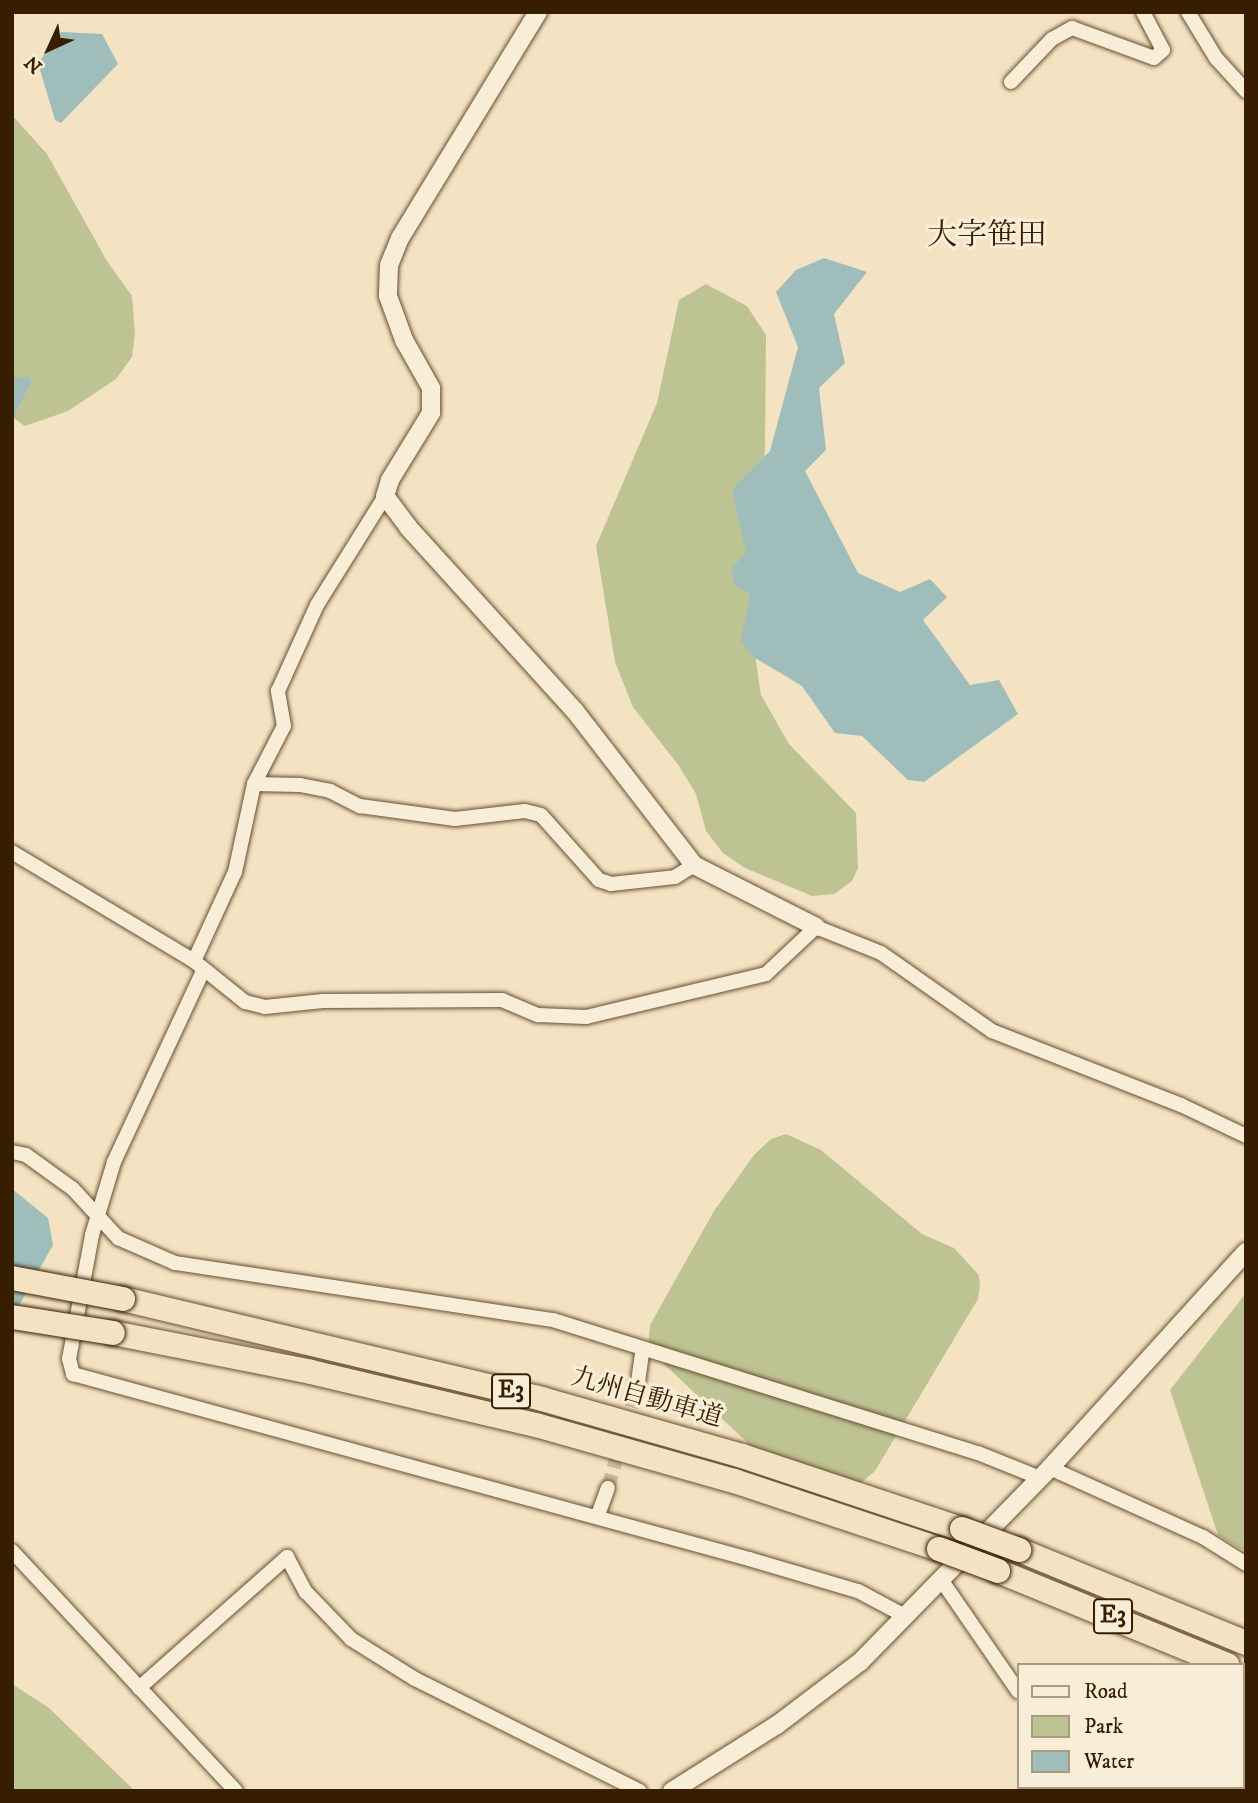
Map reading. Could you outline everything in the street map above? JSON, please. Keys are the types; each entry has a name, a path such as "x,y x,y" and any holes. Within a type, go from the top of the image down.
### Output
{"highway":[{"name":"九州自動車道","path":"12,1278 123,1299 542,1399 742,1456 1019,1550 1246,1643"},
{"name":"E3","path":"12,1317 113,1333 312,1372 536,1425 734,1481 939,1549 1165,1637 1223,1663"},
{"path":"1165,1637 1210,1663"}],"street":[{"path":"538,12 400,238 388,265 388,296 404,340 431,388 431,413 390,480 386,496 317,605 278,691 284,726 254,784 235,872 199,966 114,1163 98,1221 69,1359 73,1374 598,1515 858,1591 907,1616"},
{"path":"1011,82 1052,39 1072,28 1154,58 1163,50 1143,12"},
{"path":"1188,12 1216,58 1246,91"},
{"path":"386,496 408,527 575,711 694,865 816,927 881,953 992,1031 1181,1105 1246,1136"},
{"path":"254,784 300,785 330,791 360,806 455,819 525,811 541,815 599,880 611,884 675,877 694,865"},
{"path":"12,852 199,966 245,1002 265,1007 323,1001 502,1000 538,1015 586,1017 766,974 816,927"},
{"path":"12,1152 26,1155 73,1189 98,1221 139,1250 175,1263 553,1320 1045,1473 1203,1537 1246,1564"},
{"path":"672,1791 777,1725 860,1662 1045,1473 1246,1252"},
{"path":"638,1382 643,1348"},
{"path":"598,1515 608,1488"},
{"path":"12,1551 236,1791"},
{"path":"139,1688 287,1557 306,1592 351,1639 415,1679 640,1791"},
{"path":"942,1581 1016,1688"}],"green space":[{"path":"12,115 47,154 107,261 132,296 135,334 132,357 116,379 68,411 25,426 12,417"},
{"path":"706,284 747,306 766,335 765,448 752,634 761,695 789,744 856,813 858,868 852,881 834,894 812,896 745,868 723,853 706,831 696,794 679,766 633,707 615,662 596,546 657,403 679,300"},
{"path":"786,1134 821,1150 922,1234 954,1248 978,1274 980,1283 978,1299 875,1471 837,1503 819,1503 786,1479 648,1349 650,1325 714,1211 754,1155 771,1139"},
{"path":"1246,1293 1246,1552 1218,1535 1170,1390"},
{"path":"12,1684 49,1708 135,1791 12,1791"}],"water":[{"path":"61,32 102,34 118,64 61,123 55,120 38,63"},
{"path":"824,258 867,272 834,314 845,363 819,388 826,450 805,471 858,573 900,592 930,579 947,597 923,620 970,685 999,680 1018,714 924,782 908,780 862,736 835,733 802,686 752,656 741,640 750,594 734,585 732,568 746,553 732,489 770,451 798,347 776,292 796,270"},
{"path":"27,376 32,381 12,419 12,378"},
{"path":"12,1189 48,1218 53,1245 12,1318"}],"tunnel":[{"path":"608,1488 638,1382"}],"district":[{"name":"大字笹田","path":"987,236"}]}
